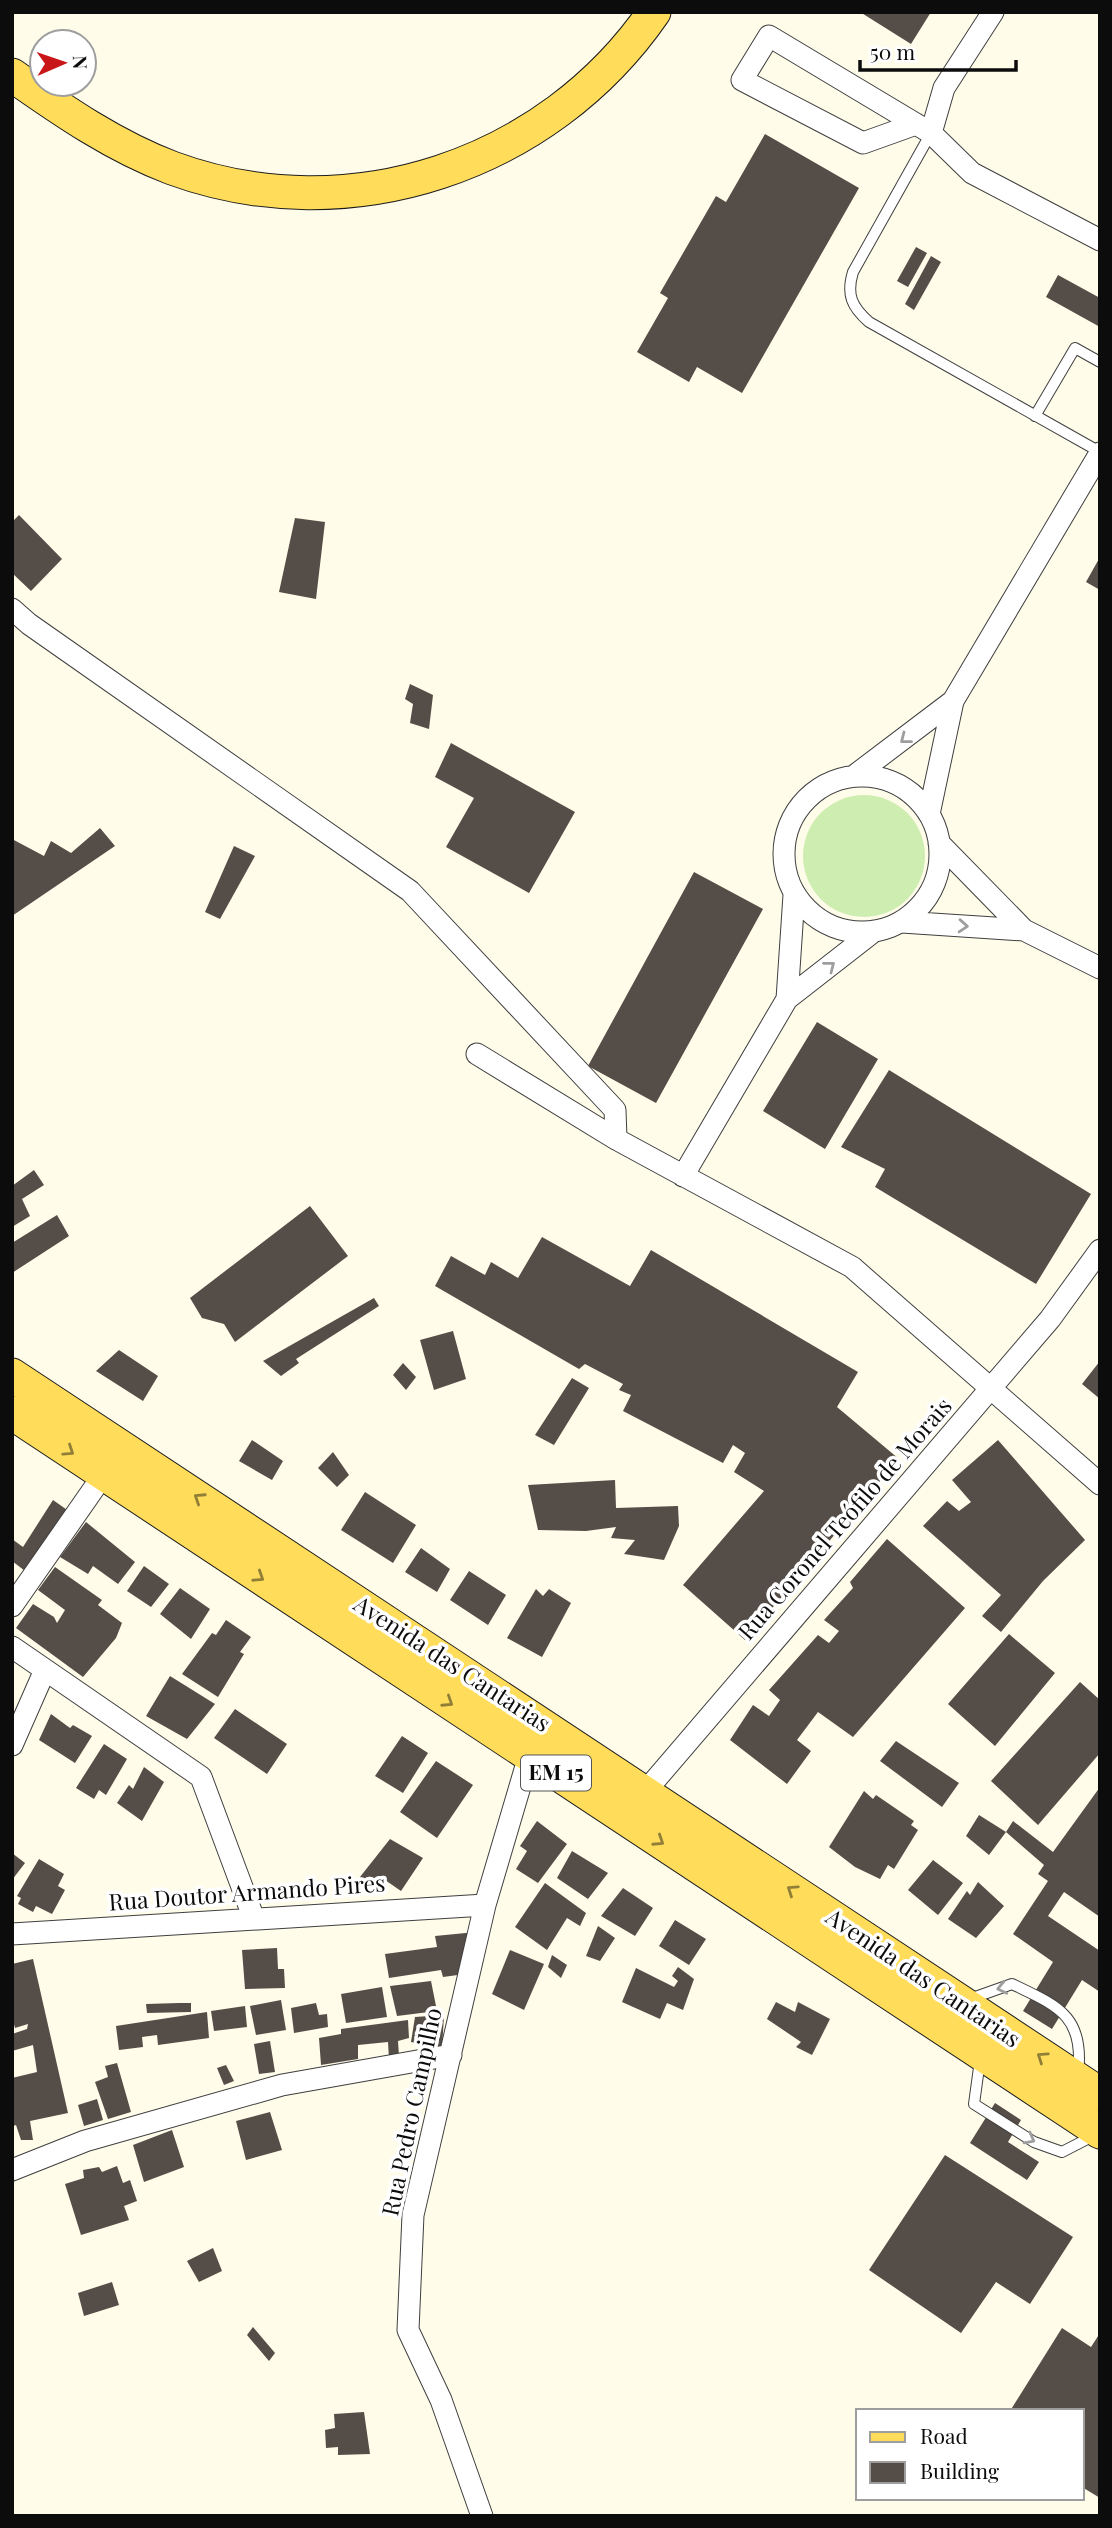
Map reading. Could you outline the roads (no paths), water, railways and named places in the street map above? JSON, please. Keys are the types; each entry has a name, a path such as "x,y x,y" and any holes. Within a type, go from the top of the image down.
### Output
{"main road":[{"path":"69,98 122,131 216,168 298,180 355,178 388,173 461,152 519,122 553,99 600,58 637,12"},
{"path":"12,75 107,138 173,168 236,186 335,193 418,180 495,152 541,125 586,89 623,52 654,12"},
{"path":"12,59 28,70"},
{"name":"Avenida das Cantarias","path":"12,1375 645,1791 1088,2087"},
{"name":"Avenida das Cantarias","path":"12,1413 1100,2132"},
{"path":"482,1725 528,1739 619,1794 645,1791"}],"street":[{"path":"993,12 944,88 924,128 863,143 742,80 769,36 924,128 972,173 1100,240"},
{"path":"929,814 953,701 1100,453"},
{"path":"12,609 21,627 410,891 615,1110 616,1139"},
{"path":"854,776 953,701"},
{"path":"683,1176 787,999 873,932 902,922 920,907 933,888 939,866 939,843 929,814 916,798 900,785 881,778 854,776 829,783 807,797 792,819 784,844 785,870 794,895 809,913 828,926 850,932 873,932"},
{"path":"939,843 1024,930 1100,968"},
{"path":"787,999 794,895"},
{"path":"902,922 1024,930"},
{"path":"477,1054 616,1139 852,1267 1100,1484"},
{"name":"Rua Coronel Teófilo de Morais","path":"624,1818 1050,1319 1100,1250"},
{"path":"12,1606 104,1474"},
{"path":"12,1647 201,1777 254,1919"},
{"path":"12,1745 46,1670"},
{"name":"Rua Pedro Campilho","path":"482,2516 441,2400 408,2330 413,2215 485,1905 530,1756"},
{"name":"Rua Doutor Armando Pires","path":"12,1934 485,1905"},
{"path":"12,2170 85,2141 282,2085 451,2055"}],"lane":[{"path":"924,128 853,272 850,299 856,310 869,322 1100,453"},
{"path":"1035,416 1075,348 1100,362"},
{"path":"961,2003 1012,1984 1046,2000 1073,2022 1088,2087"},
{"path":"981,2054 974,2104 1034,2142 1062,2152 1100,2132"}]}
